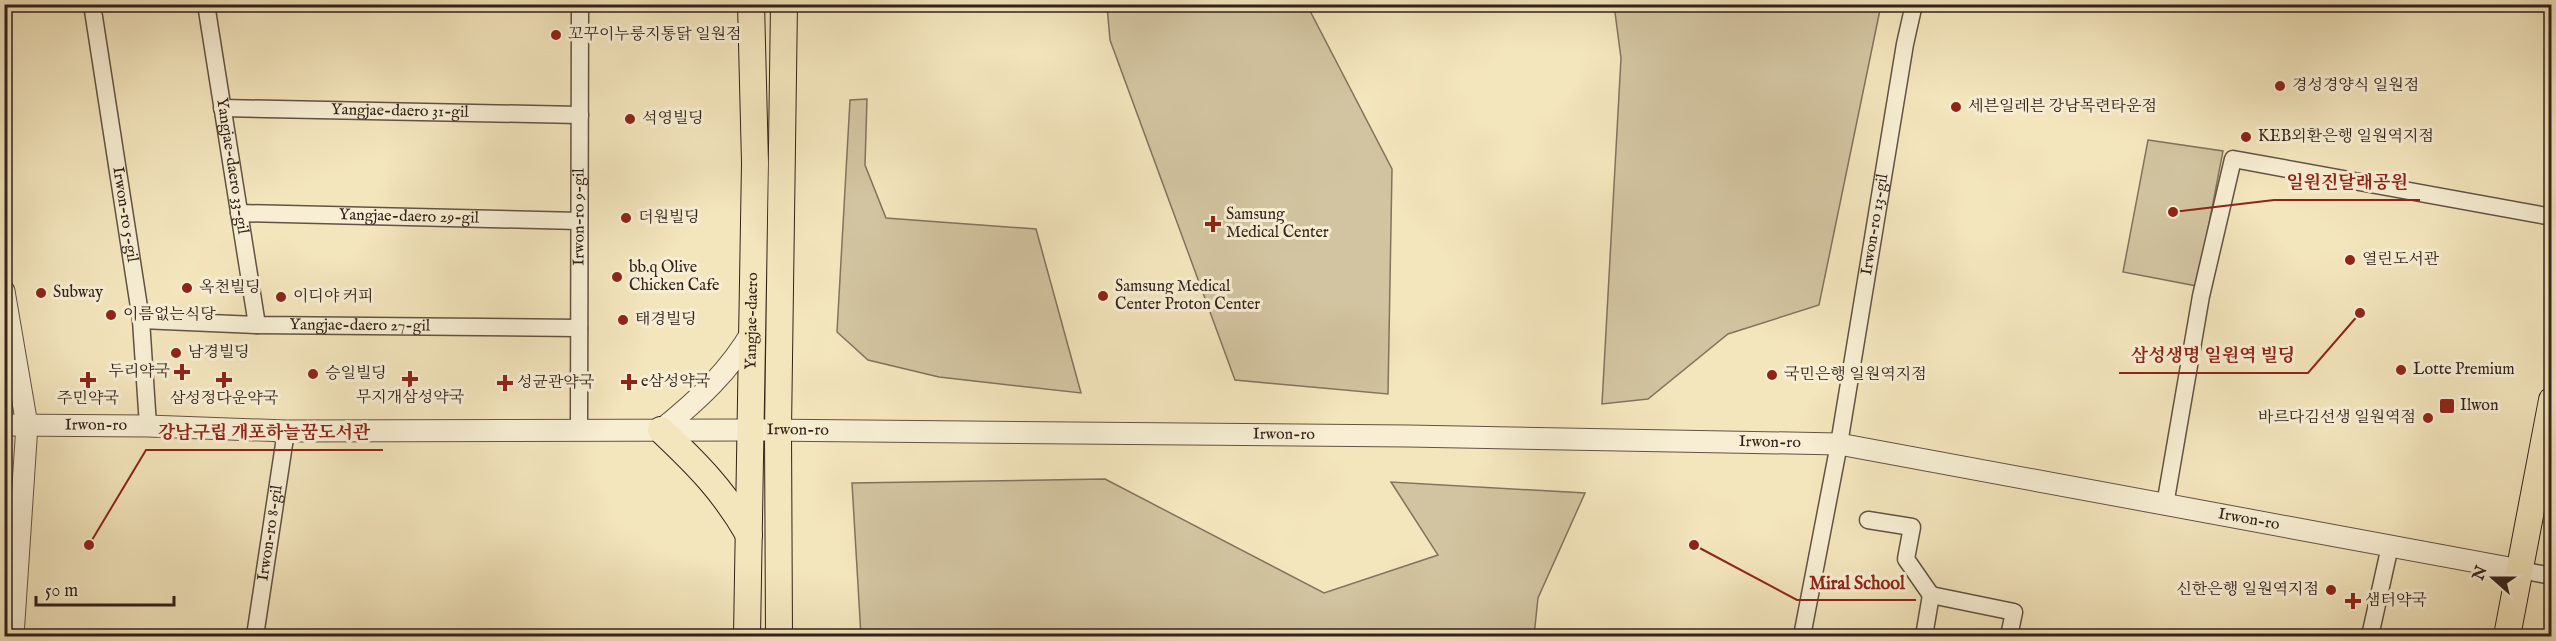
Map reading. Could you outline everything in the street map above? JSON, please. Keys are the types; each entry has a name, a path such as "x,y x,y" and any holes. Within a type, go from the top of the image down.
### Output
{"main road":[{"name":"Yangjae-daero","path":"747,636 755,163 751,4"},
{"name":"Yangjae-daero","path":"779,636 778,430 784,4"},
{"path":"2507,636 2552,400"},
{"path":"661,430 718,488 731,504 749,536"}],"street":[{"name":"Irwon-ro 5-gil","path":"92,4 141,320 148,426"},
{"name":"Yangjae-daero 33-gil","path":"206,4 257,325"},
{"name":"Irwon-ro 9-gil","path":"579,430 580,4"},
{"name":"Irwon-ro 13-gil","path":"1802,636 1839,444 1905,44 1914,4"},
{"name":"Yangjae-daero 31-gil","path":"222,108 580,115"},
{"path":"2165,505 2201,296 2233,159 2552,217"},
{"name":"Yangjae-daero 29-gil","path":"239,213 579,221"},
{"path":"4,291 27,425 13,636"},
{"name":"Yangjae-daero 27-gil","path":"141,320 257,325 579,328"},
{"path":"661,430 710,388 745,344 753,330"},
{"name":"Irwon-ro","path":"4,425 148,426 286,431 778,430 1408,436 1839,444 2552,576"},
{"name":"Irwon-ro 8-gil","path":"255,636 286,431"},
{"path":"1868,520 1912,527 1906,559 1931,596 1924,636"},
{"path":"2370,636 2390,546"},
{"path":"1931,596 2014,612 2009,636"}],"shaded area":[{"path":"1614,5 1881,5 1819,305 1728,334 1648,399 1602,404 1621,58"},
{"path":"1107,6 1310,11 1392,169 1388,394 1235,380 1110,40"},
{"path":"867,99 865,165 886,218 1036,229 1081,393 939,377 868,360 837,332 850,100"},
{"path":"2148,140 2223,151 2197,286 2123,272"},
{"path":"1105,479 1324,593 1438,555 1391,482 1585,493 1538,598 1534,636 861,636 852,483"}],"place":[{"name":"꼬꾸이누룽지통닭 일원점","path":"556,35"},
{"name":"경성경양식 일원점","path":"2280,86"},
{"name":"세븐일레븐 강남목련타운점","path":"1956,107"},
{"name":"석영빌딩","path":"630,119"},
{"name":"KEB외환은행 일원역지점","path":"2246,137"},
{"name":"일원진달래공원","path":"2173,212"},
{"name":"더원빌딩","path":"626,218"},
{"name":"Samsung Medical Center","path":"1213,224"},
{"name":"열린도서관","path":"2350,260"},
{"name":"bb.q Olive Chicken Cafe","path":"617,277"},
{"name":"옥천빌딩","path":"187,288"},
{"name":"Subway","path":"41,293"},
{"name":"Samsung Medical Center Proton Center","path":"1103,296"},
{"name":"이디야 커피","path":"281,297"},
{"name":"삼성생명 일원역 빌딩","path":"2360,313"},
{"name":"이름없는식당","path":"111,315"},
{"name":"태경빌딩","path":"623,320"},
{"name":"남경빌딩","path":"176,353"},
{"name":"Lotte Premium","path":"2401,370"},
{"name":"두리약국","path":"182,372"},
{"name":"승일빌딩","path":"313,374"},
{"name":"국민은행 일원역지점","path":"1772,375"},
{"name":"무지개삼성약국","path":"410,379"},
{"name":"주민약국","path":"88,380"},
{"name":"삼성정다운약국","path":"224,380"},
{"name":"e삼성약국","path":"629,382"},
{"name":"성균관약국","path":"505,383"},
{"name":"Ilwon","path":"2447,406"},
{"name":"바르다김선생 일원역점","path":"2428,418"},
{"name":"강남구립 개포하늘꿈도서관","path":"89,545"},
{"name":"Miral School","path":"1694,545"},
{"name":"신한은행 일원역지점","path":"2331,590"},
{"name":"샘터약국","path":"2353,601"}]}
